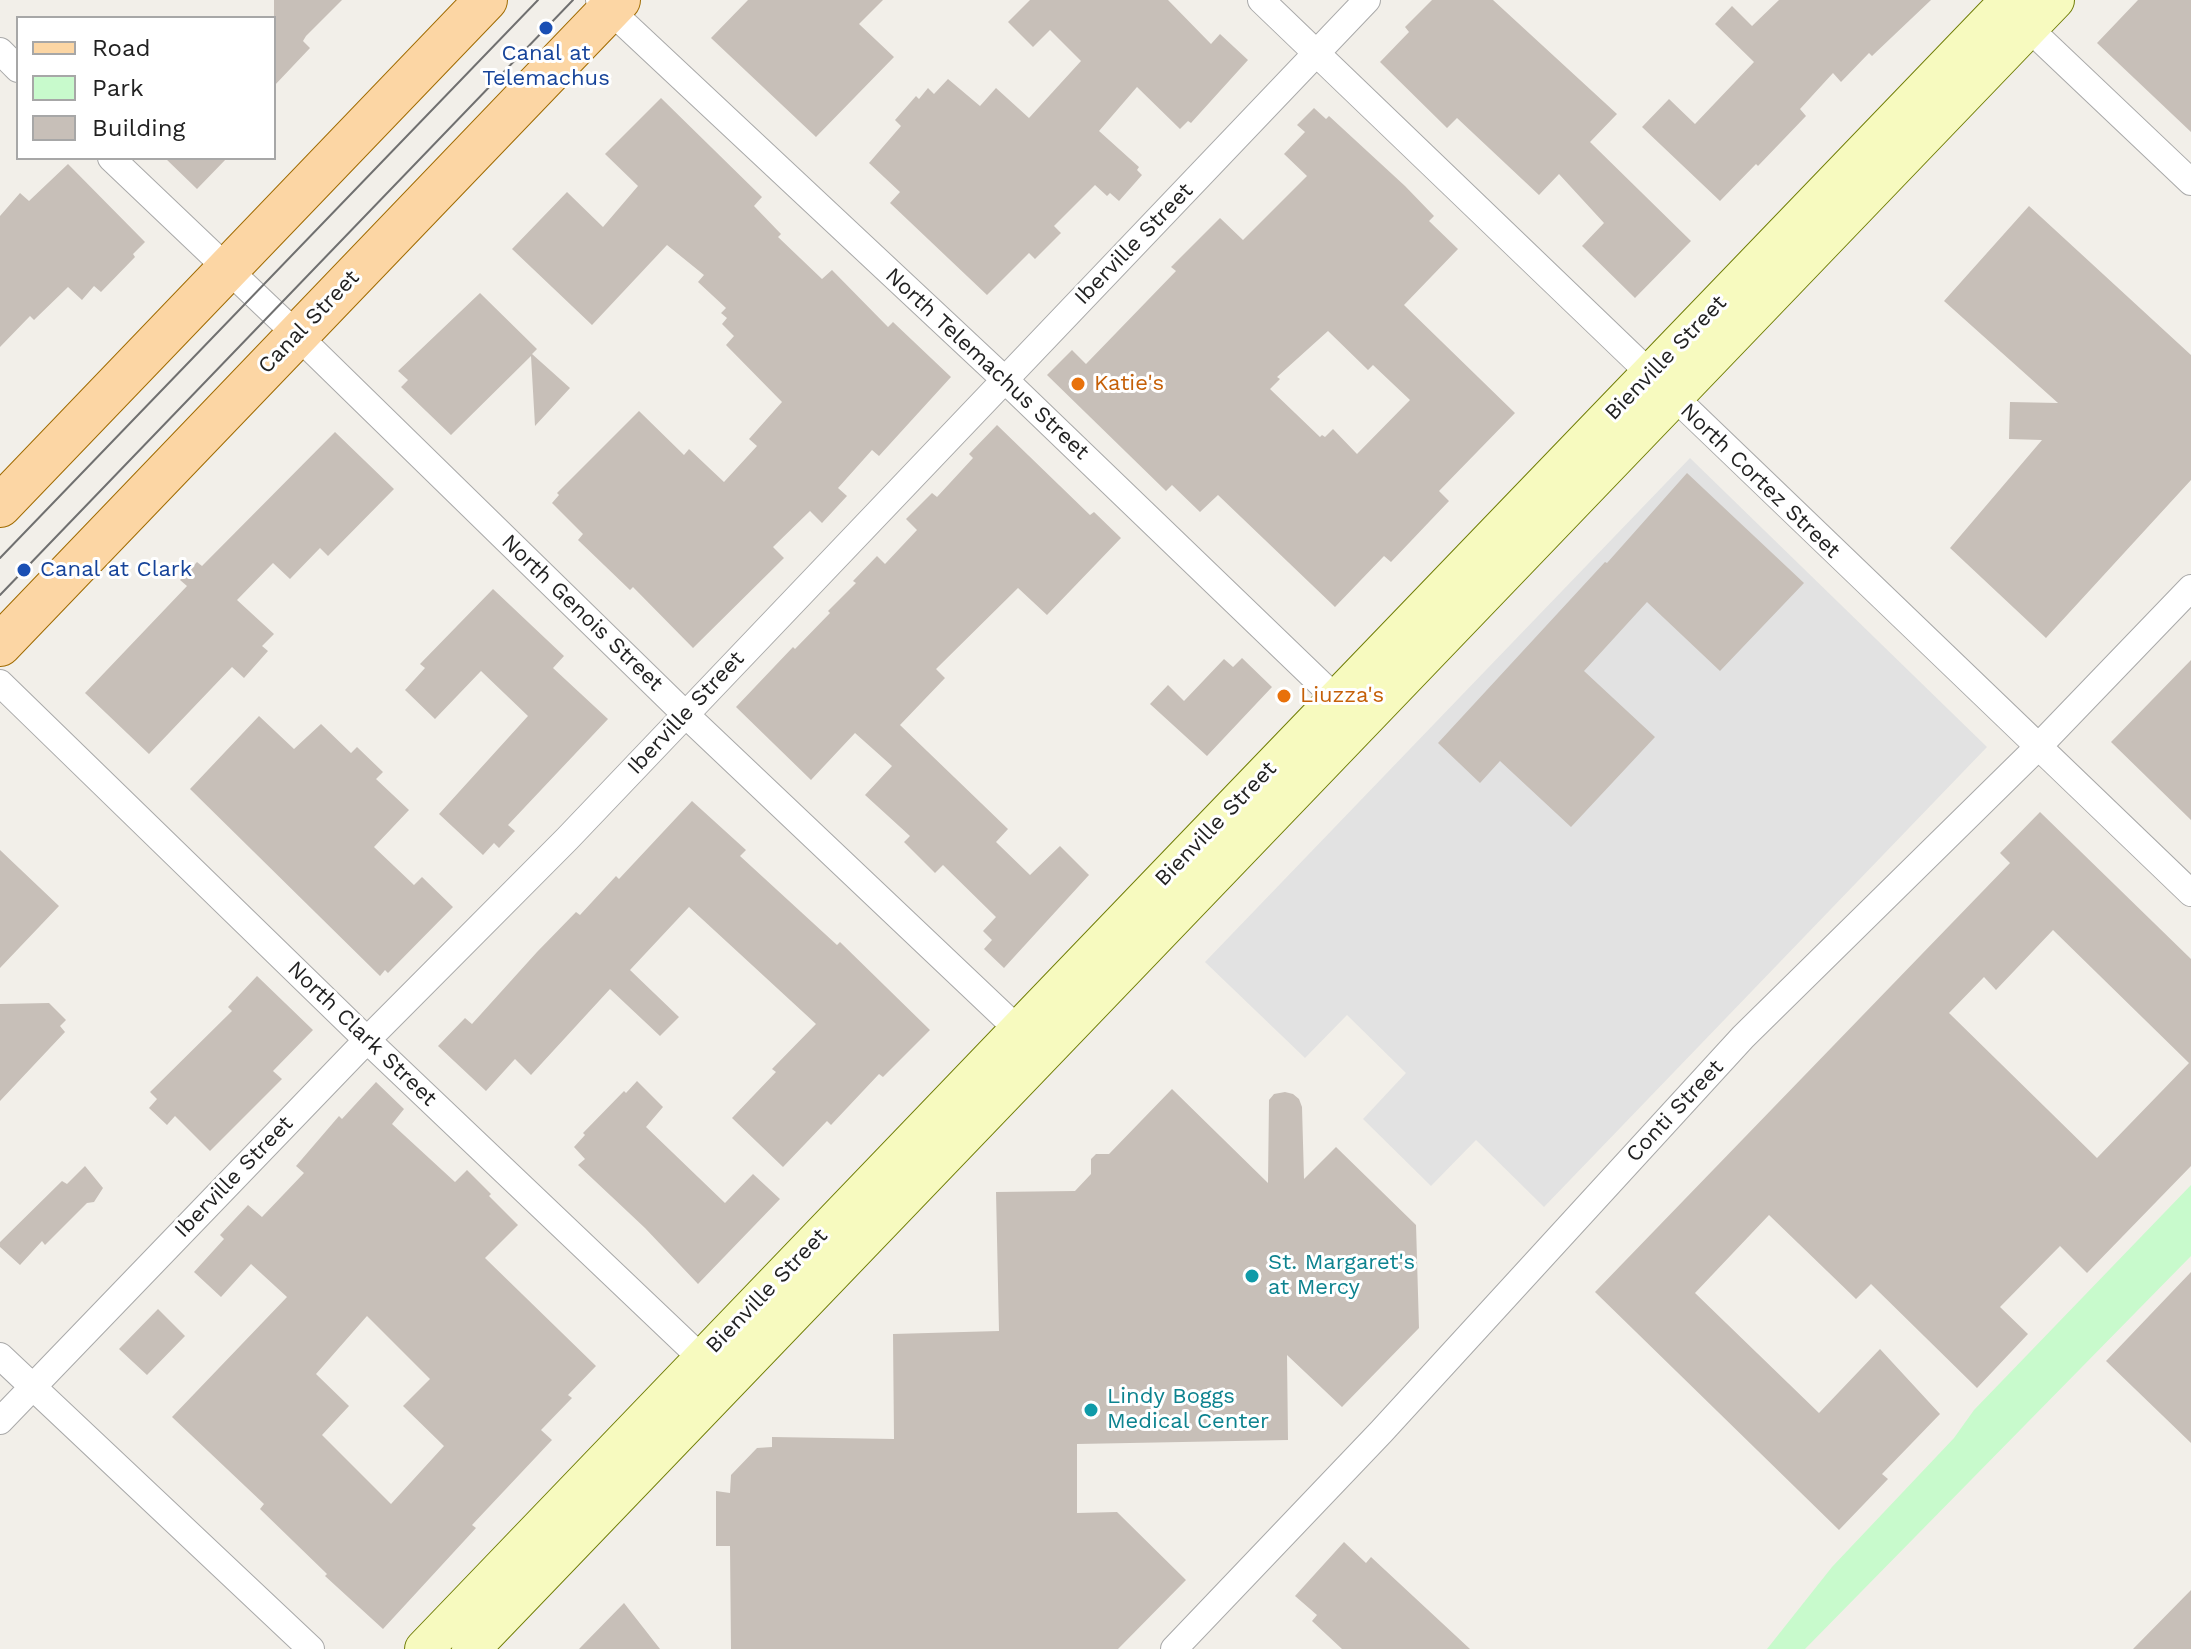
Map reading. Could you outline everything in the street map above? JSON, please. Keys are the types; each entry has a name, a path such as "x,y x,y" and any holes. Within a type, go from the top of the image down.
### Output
{"main road":[{"path":"0,506 486,0"},
{"name":"Canal Street","path":"0,645 609,3"}],"street":[{"name":"North Cortez Street","path":"1261,0 2191,893"},
{"name":"Iberville Street","path":"0,1421 367,1040 567,839 1367,0"},
{"name":"Bienville Street","path":"424,1649 714,1370 1661,386 2010,8 2055,0"},
{"name":"North Telemachus Street","path":"609,3 1350,711"},
{"path":"2010,8 2191,182"},
{"path":"0,51 16,67"},
{"name":"North Genois Street","path":"113,160 685,714 1030,1041"},
{"name":"Conti Street","path":"1174,1649 1381,1432 1743,1037 2038,747 2191,588"},
{"name":"North Clark Street","path":"0,683 367,1040 714,1370"},
{"path":"0,1356 311,1649"},
{"name":"Bienville Street","path":"471,1649 714,1370"}],"green space":[{"path":"2191,1185 2191,1256 1805,1649 1767,1649 1832,1567 1954,1438 1974,1410"}],"shaded area":[{"path":"1690,458 1987,747 1544,1207 1476,1140 1431,1186 1363,1119 1406,1073 1347,1015 1305,1058 1205,962"}],"building":[{"path":"274,0 342,0 306,36 303,41 310,48 276,84"},
{"path":"748,0 883,0 859,24 894,57 816,137 711,38"},
{"path":"1030,0 1168,0 1211,44 1220,34 1248,60 1191,123 1188,121 1180,129 1137,87 1099,131 1139,167 1137,170 1142,175 1119,201 1110,193 1107,196 1095,185 1054,226 1061,233 1035,259 1029,253 987,295 890,203 900,192 869,163 901,126 895,120 916,96 919,99 928,88 934,94 948,79 980,106 996,88 1029,118 1081,61 1050,30 1033,47 1008,22"},
{"path":"1432,0 1493,0 1617,114 1590,142 1691,241 1635,298 1582,246 1604,223 1559,174 1539,195 1457,118 1447,128 1380,62 1409,32 1405,27"},
{"path":"1779,0 1931,0 1872,56 1869,53 1841,82 1833,73 1800,109 1806,116 1720,201 1642,127 1669,99 1695,124 1754,62 1715,24 1732,6 1752,26"},
{"path":"2138,0 2191,0 2191,132 2097,43"},
{"path":"661,98 762,197 754,206 781,234 778,237 822,279 832,270 888,327 893,322 951,377 879,456 872,450 838,488 847,496 822,523 810,511 773,547 784,558 693,648 633,587 630,590 578,540 583,534 552,503 559,495 557,493 639,411 684,455 689,449 724,482 757,446 749,439 782,402 726,345 734,336 722,324 727,318 721,313 726,308 698,282 704,275 667,245 592,325 512,249 567,192 603,227 638,186 605,154"},
{"path":"1314,108 1326,119 1329,116 1434,216 1429,221 1458,249 1404,305 1515,413 1439,491 1449,501 1391,562 1384,556 1335,607 1218,495 1200,512 1172,485 1166,491 1047,375 1072,350 1086,364 1176,271 1171,267 1220,218 1243,240 1307,176 1284,154 1305,132 1297,125","holes":["1328,331 1368,370 1373,365 1410,400 1357,454 1333,429 1325,437 1320,437 1270,389 1280,379 1277,377"]},
{"path":"167,160 225,160 197,189"},
{"path":"68,164 145,242 133,254 135,257 101,292 94,286 82,300 68,287 34,320 30,316 0,347 0,216 20,193 29,201"},
{"path":"2029,206 2191,355 2191,480 2046,638 1950,548 2042,440 2009,439 2010,402 2058,403 1944,301"},
{"path":"480,293 537,349 532,354 570,388 535,426 531,356 451,435 401,387 408,380 398,371"},
{"path":"997,425 1090,515 1094,512 1121,538 1047,615 1018,588 936,669 945,678 900,725 1008,829 996,842 1030,875 1060,846 1089,875 1004,968 984,949 992,940 983,931 996,917 943,865 935,873 904,842 910,836 865,795 892,766 855,733 811,780 736,707 830,613 828,611 877,556 885,564 917,530 906,519 932,493 937,497 973,458 969,454"},
{"path":"335,432 394,489 328,556 320,548 290,579 273,563 237,600 274,634 262,646 268,651 244,678 232,667 149,754 85,693 187,586 180,580 197,562 202,566"},
{"path":"1687,473 1804,583 1720,671 1647,602 1584,671 1655,737 1571,827 1500,761 1480,783 1438,743"},
{"path":"493,589 564,656 553,668 608,719 508,825 515,831 499,848 494,843 483,855 439,814 528,716 481,671 435,719 405,690 425,668 420,664"},
{"path":"1242,658 1272,687 1207,756 1150,704 1168,685 1184,701 1224,659 1233,667"},
{"path":"2191,660 2191,820 2111,742"},
{"path":"259,716 294,749 321,724 351,753 357,747 383,772 376,779 409,810 374,847 414,885 422,877 453,907 388,973 385,970 380,976 190,789"},
{"path":"692,801 746,850 740,856 837,945 840,942 930,1030 883,1077 879,1074 831,1125 827,1121 783,1167 732,1118 776,1072 772,1069 816,1024 689,907 630,970 679,1017 660,1036 610,989 531,1075 515,1059 486,1091 438,1046 465,1018 472,1024 576,912 580,915 616,876 619,879"},
{"path":"2040,812 2191,959 2191,1166 2087,1273 2060,1246 2000,1307 2028,1334 1977,1388 1871,1284 1856,1299 1769,1215 1695,1293 1819,1413 1880,1349 1940,1414 1882,1474 1888,1479 1839,1530 1595,1292 2010,863 2000,853","holes":["2053,930 2189,1063 2097,1158 1949,1013 1984,977 1996,990"]},
{"path":"0,850 59,906 0,968"},
{"path":"257,976 313,1030 273,1071 282,1079 210,1151 175,1116 167,1125 149,1108 157,1099 150,1092 232,1011 228,1007"},
{"path":"49,1003 66,1020 60,1026 65,1032 0,1101 0,1004"},
{"path":"637,1081 663,1107 646,1127 725,1203 753,1174 780,1199 698,1284 645,1228 578,1165 585,1159 574,1147 585,1135 583,1133"},
{"path":"376,1082 404,1109 392,1124 455,1182 467,1170 518,1225 485,1258 596,1366 568,1395 572,1398 541,1430 552,1440 472,1525 476,1528 383,1629 325,1576 327,1574 260,1509 264,1504 172,1417 287,1297 251,1264 221,1297 194,1272 224,1239 220,1235 248,1205 262,1217 304,1173 296,1166 339,1116 342,1119","holes":["367,1316 430,1379 403,1406 444,1446 391,1504 322,1435 349,1406 316,1374"]},
{"name":"Lindy Boggs Medical Center","path":"1172,1089 1268,1183 1269,1100 1274,1094 1285,1092 1299,1099 1302,1107 1304,1179 1336,1147 1416,1225 1419,1328 1342,1407 1287,1355 1288,1440 1077,1444 1077,1513 1117,1512 1186,1580 1118,1649 731,1649 730,1546 716,1546 716,1491 730,1493 731,1475 757,1448 772,1447 772,1437 894,1439 893,1334 999,1331 996,1192 1075,1191 1091,1174 1091,1159 1096,1154 1109,1154"},
{"path":"85,1166 103,1188 94,1202 87,1203 45,1245 42,1241 20,1265 0,1247 0,1242 62,1181 67,1184"},
{"path":"2191,1272 2191,1443 2106,1361"},
{"path":"158,1309 185,1336 147,1375 119,1349"},
{"path":"1344,1542 1366,1563 1371,1557 1470,1649 1342,1649 1312,1621 1317,1615 1295,1596"},
{"path":"2191,1590 2191,1649 2133,1649"},
{"path":"624,1603 660,1649 579,1649"}],"tram line":[{"path":"0,558 538,0"},
{"path":"0,595 573,0"}],"place":[{"name":"Canal at Telemachus","path":"546,28"},
{"name":"Katie's","path":"1078,384"},
{"name":"Canal at Clark","path":"24,570"},
{"name":"Liuzza's","path":"1284,696"},
{"name":"St. Margaret's at Mercy","path":"1252,1276"},
{"name":"Lindy Boggs Medical Center","path":"1091,1410"}]}
